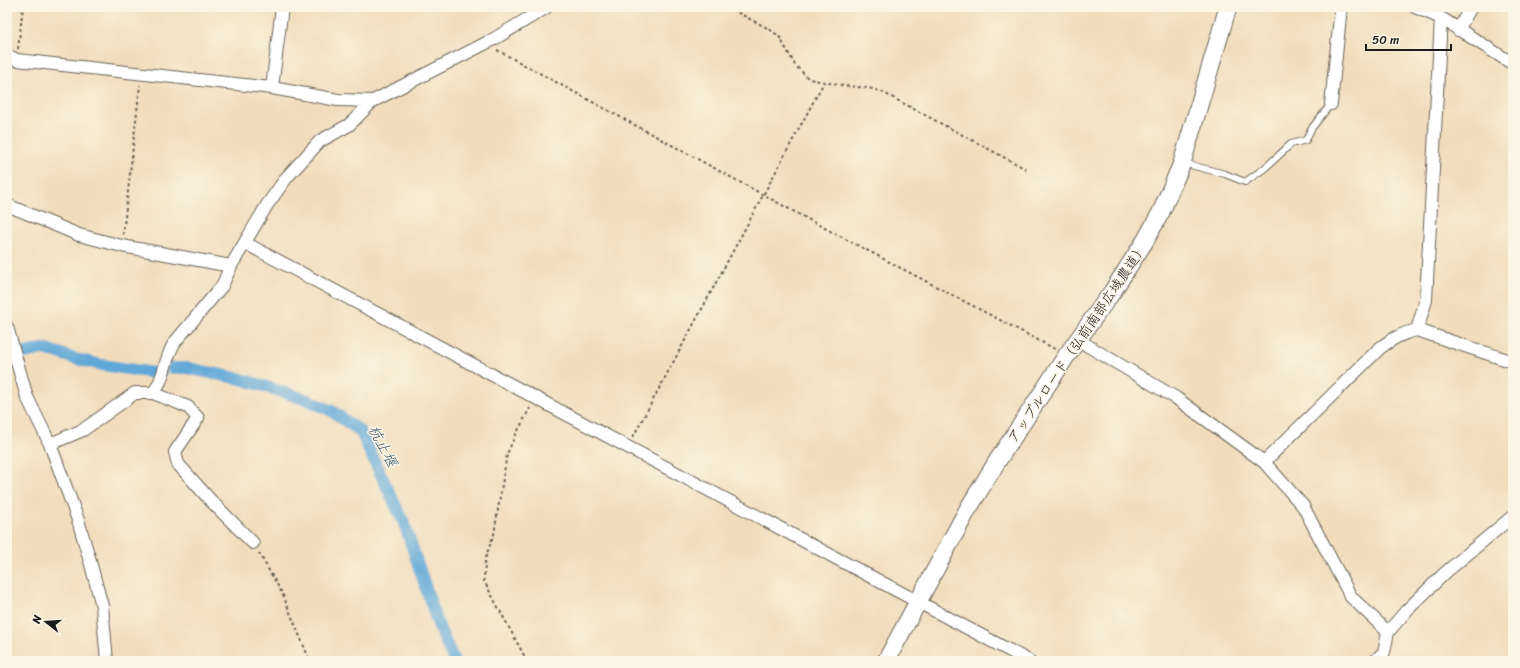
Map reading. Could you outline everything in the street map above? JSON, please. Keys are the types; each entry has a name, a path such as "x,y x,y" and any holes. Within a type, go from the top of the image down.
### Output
{"street":[{"path":"272,88 282,7"},
{"path":"153,393 159,387 169,350 222,286 231,266 267,205 287,177 320,141 349,125 373,101 485,44 547,7"},
{"name":"アップルロード（弘前南部広域農道）","path":"886,661 968,509 998,460 1067,356 1112,292 1145,241 1161,212 1182,162 1228,7"},
{"path":"1331,104 1341,7"},
{"path":"1415,7 1441,18 1513,64"},
{"path":"1458,30 1471,7"},
{"path":"1417,330 1426,300 1441,18"},
{"path":"12,58 272,88 338,100 373,101"},
{"path":"7,205 79,235 122,246 231,266"},
{"path":"245,243 1029,661"},
{"path":"7,327 27,397 50,444 78,520 102,606 107,661"},
{"path":"1264,462 1380,348 1394,337 1406,332 1417,330 1513,362"},
{"path":"1078,340 1176,398 1264,462 1303,506 1350,597 1388,632"},
{"path":"50,444 83,430 136,393 153,393 188,407 198,418 175,452 178,464 212,502 253,543"},
{"path":"1375,661 1384,652 1388,632 1407,610 1446,572 1513,516"}],"lane":[{"path":"1182,162 1225,174 1245,182 1265,168 1291,144 1306,140 1311,129 1331,104"}],"path":[{"path":"12,58 23,7"},
{"path":"727,7 769,29 779,36 795,65 809,79 869,88 882,92 1026,169"},
{"path":"485,44 817,224 1067,356"},
{"path":"122,246 142,74"},
{"path":"628,447 824,82"},
{"path":"527,661 484,581 484,574 485,559 494,534 507,454 536,398"},
{"path":"253,543 282,593 310,661"}],"waterway":[{"name":"杭止堰","path":"25,353 42,349 102,365 154,373 161,372"},
{"name":"杭止堰","path":"173,368 187,368 241,379 308,400 332,411 360,431 404,523 439,627 454,661"}]}
